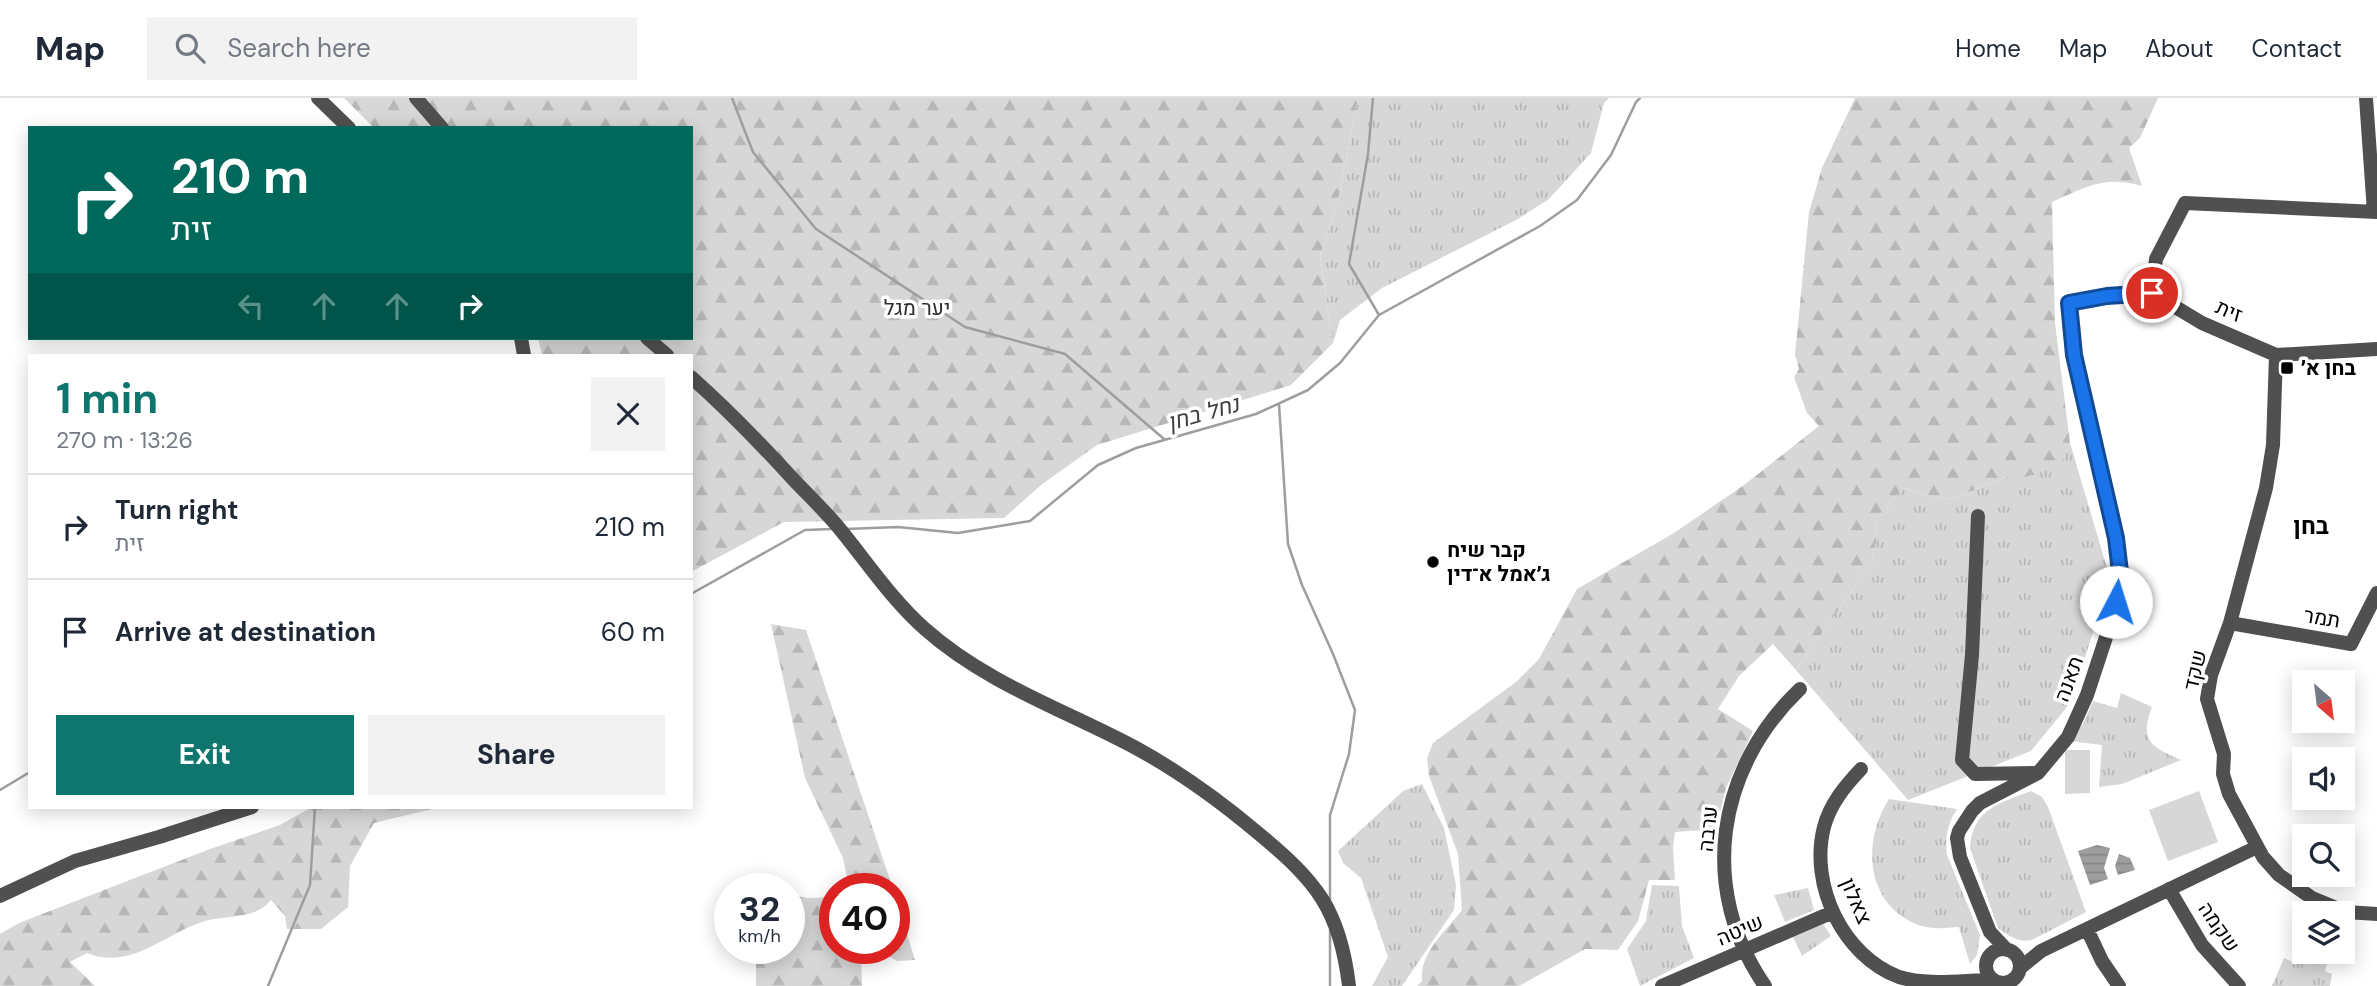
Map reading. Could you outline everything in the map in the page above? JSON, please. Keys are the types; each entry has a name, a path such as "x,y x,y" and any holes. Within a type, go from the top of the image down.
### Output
{"street":[{"path":"318,98 347,126"},
{"path":"416,98 440,126"},
{"path":"2152,293 2156,259 2185,203 2376,212 2366,98"},
{"name":"תאנה","path":"2009,973 1961,857 1958,847 1959,831 1980,803 2038,773 2060,748 2081,710 2112,619 2119,586 2116,538 2074,355 2069,303 2107,296 2152,293"},
{"name":"זית","path":"2152,293 2202,323 2276,355 2377,349"},
{"path":"649,340 666,354"},
{"name":"שקד","path":"2276,355 2271,465 2258,524 2230,623 2211,675 2207,699 2224,754 2223,774 2228,794 2257,847 2279,875 2300,891 2346,912 2377,914"},
{"path":"693,379 838,527 887,589 923,628 940,642 995,679 1135,747 1182,774 1230,809 1284,855 1309,880 1329,908 1346,957 1349,986"},
{"path":"1978,516 1972,655 1962,760 1975,774 2038,773"},
{"name":"תמר","path":"2230,623 2351,644 2377,593"},
{"name":"ערבה","path":"1765,986 1744,951 1732,916 1726,879 1729,813 1738,778 1756,741 1782,707 1800,690"},
{"name":"צאלון","path":"1861,769 1836,799 1823,829 1821,863 1833,912 1853,944 1882,968 1899,977 1932,984 1956,981 2009,973 1997,951 1956,981"},
{"path":"0,896 75,861 246,809"},
{"path":"1988,959 1987,971 2009,973 2041,951 2257,847"},
{"name":"שקמה","path":"2169,890 2202,945 2239,986"},
{"name":"שיטה","path":"1662,986 1833,912"},
{"path":"2087,929 2102,961 2119,986"},
{"name":"תאנה","path":"1988,959 1992,944 1990,932"}],"green space":[{"name":"יער מגל","path":"344,98 1358,98 1340,192 1320,256 1333,343 1291,385 1097,445 1041,485 1004,518 784,522 693,571 693,354 542,354 538,340 693,340 693,126 372,126"},
{"path":"1358,98 1609,98 1604,103 1591,153 1549,199 1516,220 1382,288 1340,320 1333,343 1320,256 1340,192"},
{"path":"1855,98 2158,98 2140,138 2129,148 2142,186 2106,182 2085,187 2052,202 2055,323 2070,443 2063,459 2039,473 2026,477 2006,477 1952,499 1903,488 1875,521 1877,538 1872,562 1796,670 1773,644 1739,676 1718,709 1753,731 1726,788 1716,829 1675,832 1675,880 1649,880 1638,921 1618,950 1585,949 1519,986 1417,986 1422,981 1422,971 1429,952 1462,910 1458,854 1429,776 1427,758 1433,743 1516,682 1539,659 1577,589 1674,533 1744,485 1819,426 1807,413 1794,377 1799,369 1795,355 1809,212 1822,168"},
{"path":"2070,443 2110,578 2071,702 2031,751 1908,800 1796,670 1872,562 1877,538 1875,521 1903,488 1952,499 2006,477 2026,477 2063,459"},
{"path":"771,624 806,630 888,873 846,873 843,858 805,778"},
{"path":"2121,693 2152,707 2147,728 2150,741 2162,751 2181,760 2122,784 2099,787 2102,745 2070,741 2084,722 2093,701 2117,708"},
{"path":"2065,750 2090,750 2090,793 2065,794"},
{"path":"1422,784 1444,828 1456,885 1454,910 1402,986 1372,986 1388,957 1361,878 1343,863 1338,851 1403,791"},
{"path":"2031,791 2042,797 2048,807 2086,912 2032,940 2022,941 1998,928 1970,848 1976,824 1982,816 1999,804"},
{"path":"2199,791 2218,842 2168,861 2149,810"},
{"path":"1889,799 1957,809 1949,826 1946,849 1980,935 1977,955 1970,964 1959,927 1932,928 1916,924 1886,902 1878,886 1872,851 1880,816"},
{"path":"308,809 432,809 374,823 350,866 348,907 321,929 287,929 285,916 271,900 257,911 205,921 133,954 103,957 87,953 70,962 95,986 0,986 0,934 19,923 210,849 280,825"},
{"path":"1652,885 1679,886 1682,926 1694,958 1640,986 1627,949 1646,921"},
{"path":"1808,888 1814,910 1785,922 1774,895"},
{"path":"805,898 819,898 819,964 861,964 862,986 756,986 756,964 805,964"},
{"path":"1823,924 1831,936 1802,956 1793,937"},
{"path":"910,944 915,960 910,960"},
{"path":"2284,958 2292,964 2327,964 2325,971 2332,974 2330,986 2272,986"}],"shaded area":[{"path":"2097,845 2110,848 2104,868 2108,879 2090,885 2078,851"},
{"path":"2119,854 2130,858 2135,870 2118,875 2115,866"}],"waterway":[{"path":"732,98 753,152 816,229 965,327 1065,354 1164,439"},
{"path":"1373,98 1368,154 1349,264 1379,315"},
{"name":"נחל בחן","path":"846,529 898,527 958,533 1030,521 1098,465 1136,448 1256,414 1308,390 1340,363 1379,315 1540,226 1577,200 1611,155 1640,98"},
{"path":"1279,404 1288,544 1302,585 1355,710 1349,754 1330,815 1330,902"},
{"name":"נחל בחן","path":"693,593 805,530 832,529"},
{"name":"נחל בחן","path":"0,790 28,773"},
{"path":"268,986 310,885 315,809"},
{"path":"1330,930 1330,986"}],"place":[{"name":"בחן א׳","path":"2287,368"},
{"name":"קבר שיח ג׳אמל א־דין","path":"1433,562"}],"district":[{"name":"בחן","path":"2311,526"}],"route":[{"path":"2116,602 2120,572 2116,538 2074,355 2069,303 2107,296 2152,293"}]}
